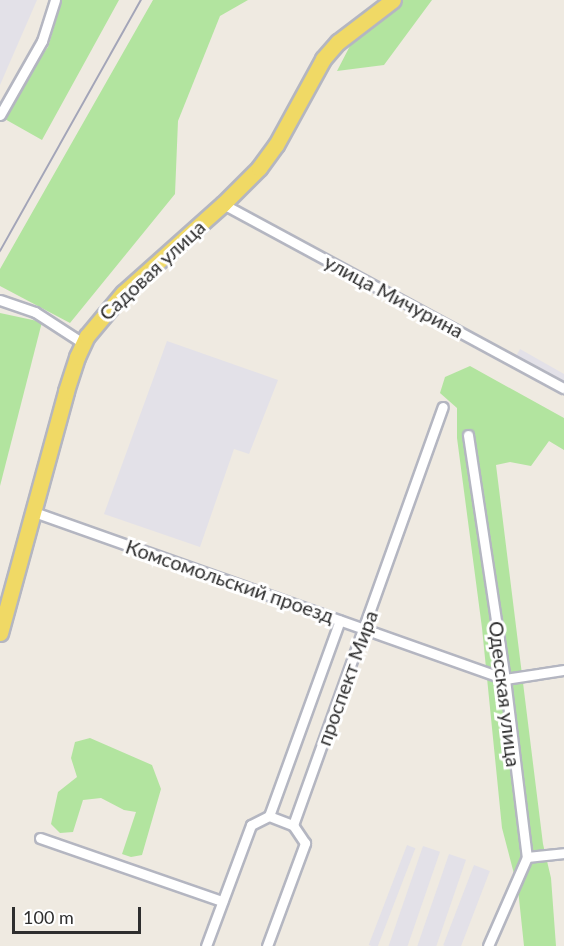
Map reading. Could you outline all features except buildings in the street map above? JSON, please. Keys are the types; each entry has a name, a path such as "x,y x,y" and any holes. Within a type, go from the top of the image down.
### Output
{"main road":[{"name":"Садовая улица","path":"0,633 66,391 83,343 123,293 223,204 259,168 276,146 323,59 338,42 393,0"}],"street":[{"path":"0,115 42,42 55,0"},
{"name":"улица Мичурина","path":"223,204 564,388"},
{"path":"0,300 35,312 83,343"},
{"name":"проспект Мира","path":"293,825 443,406"},
{"name":"Одесская улица","path":"468,435 505,679 527,858"},
{"name":"Комсомольский проезд","path":"34,512 505,679 564,670"},
{"name":"проспект Мира","path":"206,946 251,825 269,816 340,620"},
{"path":"267,946 305,843 293,825 269,816"},
{"path":"40,837 222,901"},
{"path":"488,946 527,858 564,853"}],"shaded area":[{"path":"0,0 37,0 0,85"},
{"path":"167,341 278,380 249,454 234,449 200,547 104,514"},
{"path":"520,349 564,374 564,382 516,356"},
{"path":"407,845 415,848 378,946 369,945"},
{"path":"423,846 440,852 408,946 389,946"},
{"path":"449,854 466,860 436,946 417,946"},
{"path":"474,865 490,871 461,946 443,945"}],"green space":[{"path":"62,0 119,0 42,140 3,118 25,78 48,47"},
{"path":"153,0 248,0 220,16 178,121 175,194 70,323 0,286 0,269"},
{"path":"403,0 432,0 384,65 337,71 352,42 394,12"},
{"path":"0,313 42,322 0,486"},
{"path":"470,366 564,418 564,450 549,441 531,466 510,462 496,465 543,844 551,878 556,946 524,946 518,889 502,828 482,628 457,438 457,408 440,393 445,377"},
{"path":"90,738 152,765 161,789 142,855 131,857 122,854 136,812 124,810 101,798 83,800 73,832 60,833 51,824 58,792 77,777 71,758 75,742"}],"railway":[{"path":"0,251 141,0"}]}
